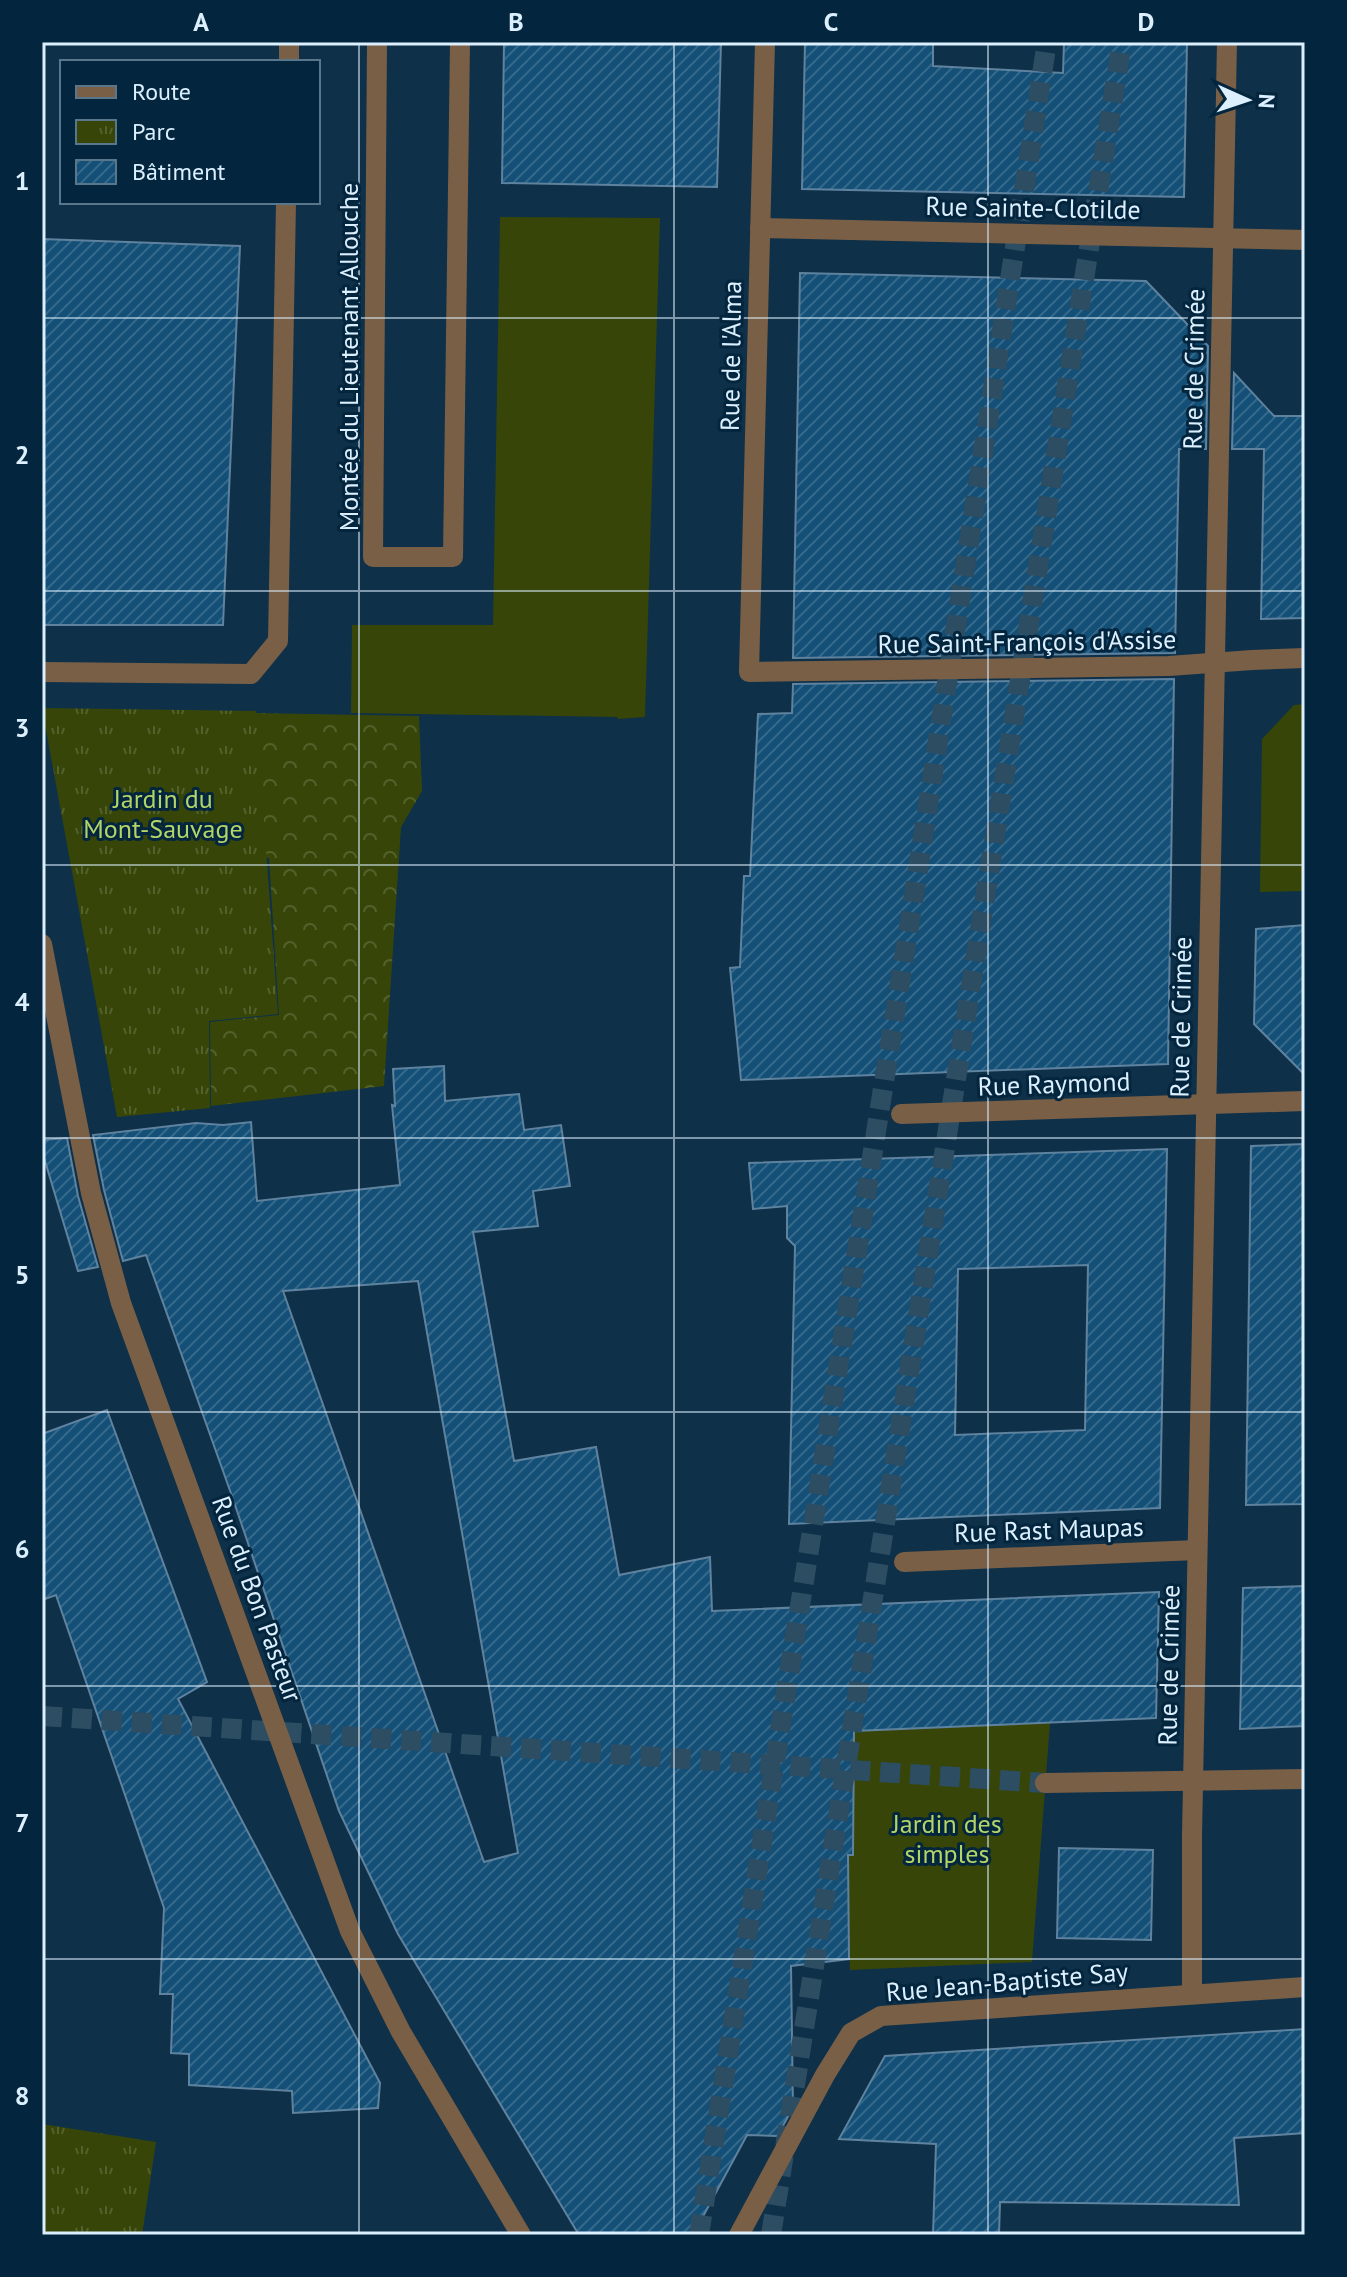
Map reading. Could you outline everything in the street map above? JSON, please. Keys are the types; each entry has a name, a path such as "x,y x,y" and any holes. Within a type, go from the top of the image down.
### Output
{"street":[{"name":"Montée du Lieutenant Allouche","path":"377,42 373,557 453,557 460,42"},
{"name":"Rue de l'Alma","path":"749,672 765,42"},
{"name":"Rue de Crimée","path":"1192,1994 1197,1550 1227,42"},
{"path":"42,672 251,674 278,641 286,204"},
{"name":"Rue Sainte-Clotilde","path":"760,228 1305,240"},
{"name":"Rue Saint-François d'Assise","path":"749,672 1169,666 1305,658"},
{"name":"Rue du Bon Pasteur","path":"42,944 82,1149 121,1303 350,1931 401,2032 521,2235"},
{"name":"Rue Raymond","path":"901,1114 1305,1101"},
{"name":"Rue Rast Maupas","path":"904,1562 1197,1550"},
{"path":"1045,1783 1305,1779"},
{"name":"Rue Jean-Baptiste Say","path":"739,2235 851,2033 881,2016 1305,1987"}],"green space":[{"path":"500,217 660,218 645,717 351,713 352,625 493,625"},
{"path":"1305,704 1305,891 1260,892 1262,739 1294,705"},
{"name":"Jardin du Mont-Sauvage","path":"42,708 256,711 278,1014 209,1021 210,1108 117,1117"},
{"path":"199,712 419,716 422,791 401,827 384,1086 211,1106 210,1022 279,1015 269,858 207,859"},
{"name":"Jardin des simples","path":"1050,1723 1032,1962 850,1970 846,1856 853,1854 854,1726 872,1730"},
{"path":"42,2124 156,2142 142,2235 42,2235"}],"building":[{"path":"504,42 721,42 717,187 502,183"},
{"path":"805,42 933,42 933,66 1063,73 1064,42 1187,42 1184,197 802,189"},
{"path":"42,239 240,246 223,625 42,625"},
{"path":"800,273 1146,281 1208,346 1206,449 1179,449 1175,653 793,658"},
{"path":"1234,373 1274,416 1305,416 1305,618 1261,619 1264,449 1232,449"},
{"path":"1174,679 1168,1064 741,1080 730,968 740,967 744,876 750,876 758,714 792,713 793,684"},
{"path":"1305,925 1305,1075 1254,1024 1256,929"},
{"path":"444,1066 445,1101 519,1094 524,1130 561,1125 570,1186 533,1191 538,1226 473,1232 514,1461 596,1447 619,1575 710,1557 712,1611 1159,1592 1156,1718 854,1731 853,1855 848,1855 849,1959 791,1966 793,2108 777,2136 747,2135 693,2235 579,2235 398,1934 339,1811 146,1255 123,1261 104,1190 93,1135 196,1123 223,1125 251,1122 257,1201 400,1185 392,1105 395,1106 393,1069","holes":["418,1281 518,1853 484,1862 283,1291"]},
{"path":"67,1138 78,1196 98,1267 78,1271 42,1151 42,1140"},
{"path":"1305,1144 1305,1504 1246,1505 1251,1146"},
{"path":"1167,1149 1160,1508 789,1524 795,1246 787,1238 787,1206 753,1209 749,1163","holes":["1088,1265 1085,1430 955,1435 958,1269"]},
{"path":"107,1410 207,1682 178,1699 380,2083 378,2108 293,2113 292,2091 189,2085 189,2054 171,2053 173,1994 160,1994 164,1908 56,1595 42,1600 42,1434"},
{"path":"1305,1586 1305,1726 1240,1729 1243,1588"},
{"path":"1059,1848 1153,1850 1151,1940 1057,1938"},
{"path":"1305,2029 1305,2133 1234,2138 1239,2205 1000,2202 999,2235 933,2235 936,2144 839,2139 885,2056"}],"tunnel":[{"path":"699,2235 1047,42"},
{"path":"771,2235 1122,42"},
{"path":"42,1716 1045,1783"}]}
